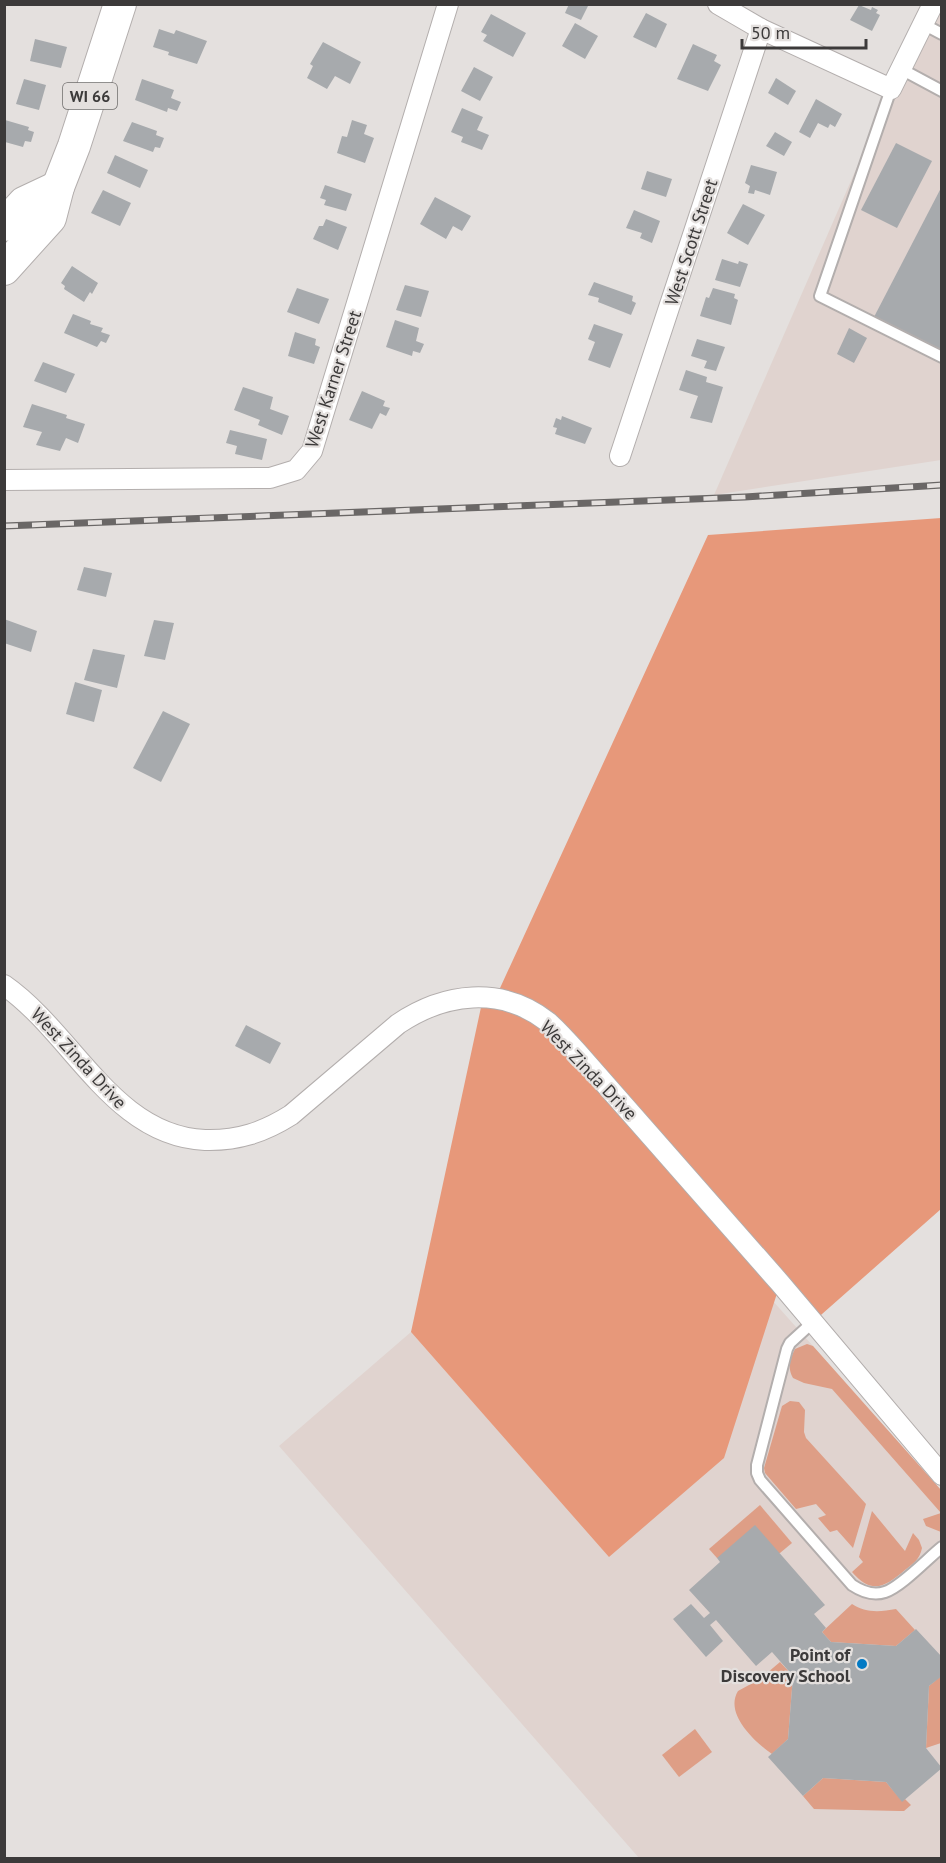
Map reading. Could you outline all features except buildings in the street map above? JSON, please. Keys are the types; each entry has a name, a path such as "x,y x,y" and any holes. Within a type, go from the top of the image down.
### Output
{"main road":[{"name":"WI 66","path":"4,269 50,218 58,187 74,146 120,4"},
{"path":"4,225 24,203 58,187"}],"street":[{"name":"West Karner Street","path":"4,480 270,478 296,470 312,451 448,4"},
{"path":"718,4 761,29 891,88 933,4"},
{"name":"West Scott Street","path":"620,456 761,29"},
{"name":"West Zinda Drive","path":"4,985 40,1016 116,1099 133,1114 173,1135 195,1140 229,1140 273,1127 291,1115 398,1024 417,1011 460,998 483,998 505,1002 527,1010 546,1021 577,1052 813,1322 942,1475"}],"lane":[{"path":"923,24 942,34"},
{"path":"901,69 942,90"},
{"path":"891,88 820,296 942,357"},
{"path":"813,1322 790,1343 787,1349 757,1465 760,1479 851,1583 860,1590 872,1593 885,1592 898,1585 942,1546"}],"shaded area":[{"path":"941,5 941,460 714,495 891,89"},
{"path":"941,518 941,1209 813,1322 780,1284 724,1458 609,1557 411,1332 483,998 495,999 708,535"},
{"path":"772,1300 941,1490 941,1858 639,1858 279,1446 411,1332 609,1556"},
{"path":"807,1344 813,1346 941,1490 941,1513 832,1389 804,1383 793,1378 790,1367 792,1356 795,1349"},
{"path":"790,1401 799,1402 805,1410 806,1438 866,1504 853,1548 837,1530 830,1532 818,1518 826,1515 816,1504 796,1509 765,1473 764,1468 782,1406"},
{"path":"760,1505 792,1543 780,1553 717,1558 709,1549"},
{"path":"872,1511 905,1551 913,1533 922,1548 920,1555 913,1563 891,1581 879,1586 866,1584 852,1572 863,1562 859,1557"},
{"path":"941,1513 941,1532 926,1526 923,1519"},
{"path":"852,1604 873,1611 896,1609 915,1630 896,1646 831,1642 822,1632"},
{"path":"780,1662 793,1676 788,1739 772,1754 743,1727 735,1709 735,1700 738,1691 760,1679"},
{"path":"941,1676 941,1743 926,1748 929,1686"},
{"path":"695,1729 712,1752 679,1777 662,1755"},
{"path":"823,1778 886,1782 902,1801 905,1799 911,1805 904,1811 814,1809 803,1796"}],"railway":[{"path":"4,526 745,497 942,485"}],"place":[{"name":"Point of Discovery School","path":"862,1664"}]}
